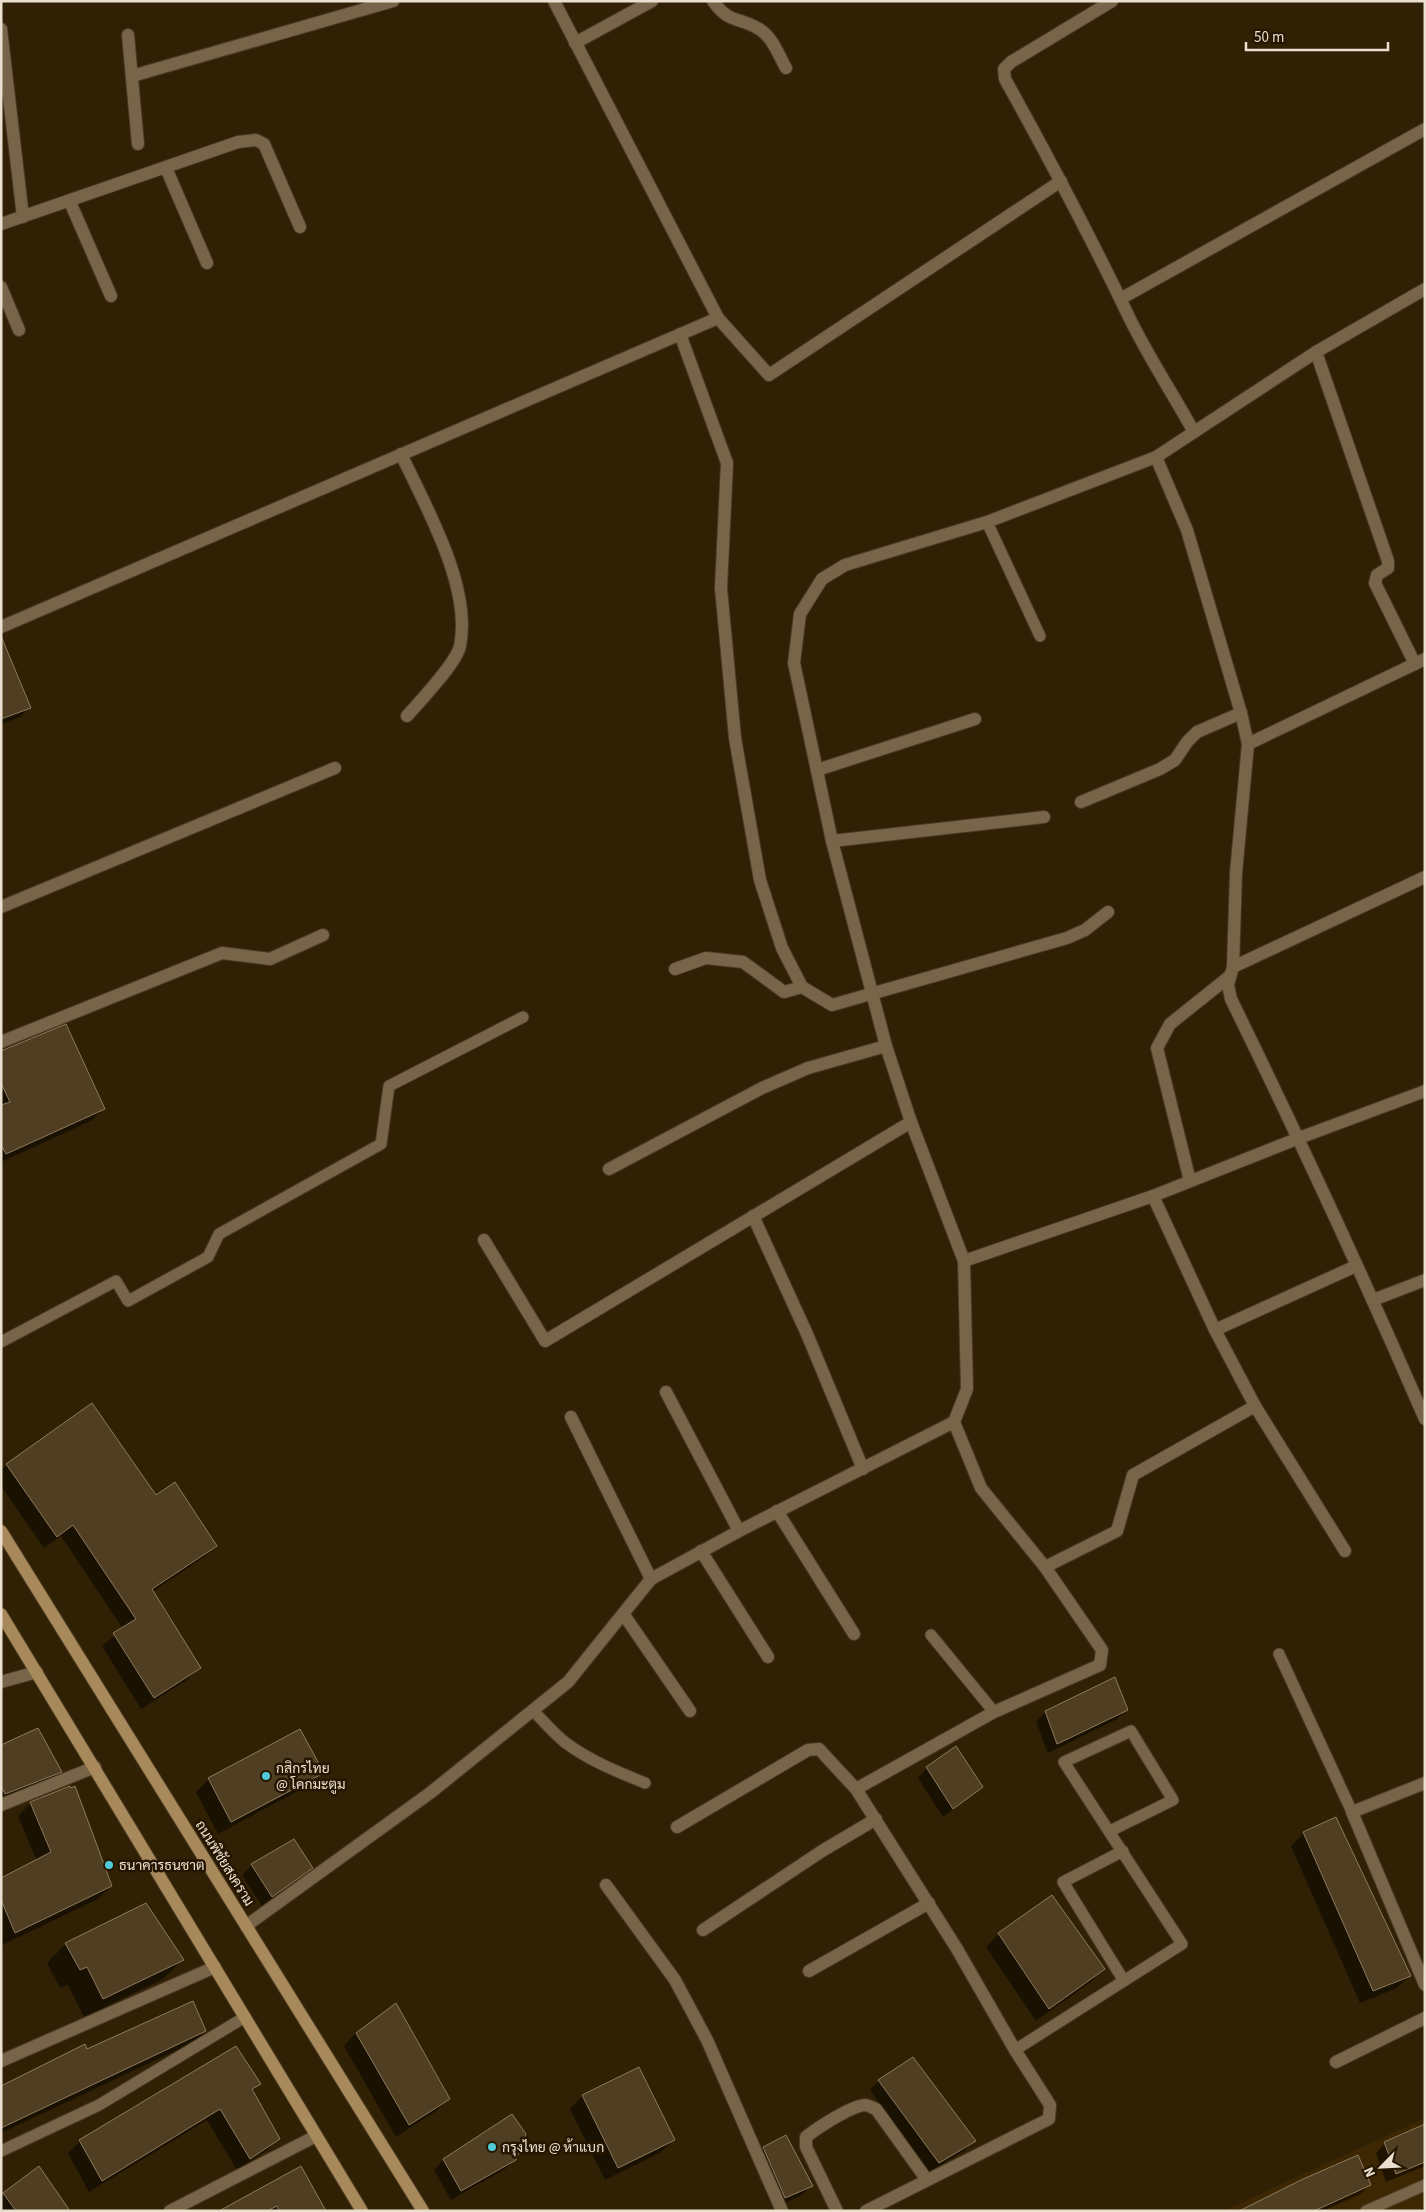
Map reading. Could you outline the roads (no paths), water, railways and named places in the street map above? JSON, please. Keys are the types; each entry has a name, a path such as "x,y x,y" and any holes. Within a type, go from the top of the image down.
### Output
{"main road":[{"name":"ถนนพิชัยสงคราม","path":"1,1531 422,2211"},
{"path":"1,1614 362,2211"}],"street":[{"path":"132,76 394,1"},
{"path":"554,1 718,318 769,375 1061,181"},
{"path":"576,44 652,1"},
{"path":"713,1 729,18 760,29 769,38 786,68"},
{"path":"1112,1 1012,62 1004,69 1005,80 1061,181 1122,298 1130,319 1194,432"},
{"path":"1,29 24,217"},
{"path":"128,35 138,144"},
{"path":"1122,298 1425,129"},
{"path":"1,224 70,202 238,142 256,140 264,144 300,227"},
{"path":"166,168 207,263"},
{"path":"70,202 111,296"},
{"path":"1,288 19,330"},
{"path":"246,1926 430,1793 568,1682 624,1615 651,1578 777,1511 954,1422 967,1389 964,1261 910,1122 886,1046 832,841 794,663 800,614 822,579 845,565 987,522 1156,457 1316,352 1425,289"},
{"path":"1,627 718,318"},
{"path":"680,334 727,463 721,588 735,738 760,880 782,948 802,987 832,1005 1067,938 1085,930 1108,912"},
{"path":"1248,744 1420,662 1375,583 1377,575 1388,568 1388,561 1316,352"},
{"path":"401,454 451,564 460,619 460,647 452,662 407,716"},
{"path":"1156,457 1187,530 1241,713 1248,744 1236,873 1232,971 1228,985 1231,999 1299,1138 1425,1419"},
{"path":"1081,802 1160,769 1175,760 1197,732 1241,713"},
{"path":"817,770 975,719"},
{"path":"1,907 335,768"},
{"path":"832,841 1044,817"},
{"path":"1190,1180 1157,1048 1170,1024 1232,971 1425,877"},
{"path":"1,1042 222,953 270,959 323,935"},
{"path":"675,969 706,958 743,962 784,992 802,987"},
{"path":"609,1169 762,1088 808,1068 886,1046"},
{"path":"964,1261 1154,1196 1190,1180 1425,1091"},
{"path":"484,1240 545,1341 910,1122"},
{"path":"1154,1196 1215,1330 1255,1406 1345,1551"},
{"path":"753,1216 807,1334 862,1469"},
{"path":"1215,1330 1356,1266"},
{"path":"1373,1300 1425,1280"},
{"path":"666,1392 739,1531"},
{"path":"1045,1567 1117,1532 1133,1475 1255,1406"},
{"path":"571,1417 651,1578"},
{"path":"856,1789 994,1712 1100,1665 1102,1650 1045,1567 981,1488 954,1422"},
{"path":"777,1511 854,1634"},
{"path":"701,1551 768,1657"},
{"path":"624,1615 690,1711"},
{"path":"1,1682 37,1672"},
{"path":"677,1826 808,1750 819,1749 856,1789 876,1819 929,1903 1015,2050 1050,2105 1049,2119 866,2211"},
{"path":"1,1805 95,1767"},
{"path":"1425,1783 1352,1812 1425,1985"},
{"path":"703,1930 822,1851 876,1819"},
{"path":"606,1884 675,1980 707,2040 782,2211"},
{"path":"810,1971 929,1903"},
{"path":"1,2061 215,1967"},
{"path":"1336,2062 1425,2018"},
{"path":"836,2211 806,2147 806,2138 814,2130 858,2107 867,2105 876,2109 927,2180"},
{"path":"170,2211 316,2136"}],"lane":[{"path":"987,522 1040,636"},
{"path":"1,1342 116,1281 128,1301 208,1258 219,1234 381,1144 389,1086 523,1017"},
{"path":"931,1635 994,1712"},
{"path":"1279,1654 1352,1812"},
{"path":"533,1711 565,1742 577,1750 603,1765 645,1783"},
{"path":"1015,2050 1182,1944 1064,1762 1131,1731 1173,1800 1110,1831"},
{"path":"1123,1851 1063,1882 1124,1981"},
{"path":"1,2151 99,2105 245,2017"},
{"path":"1366,2211 1425,2185"}],"place":[{"name":"กสิกรไทย @ โคกมะตูม","path":"266,1776"},
{"name":"ธนาคารธนชาต","path":"109,1865"},
{"name":"กรุงไทย @ ห้าแบก","path":"492,2147"}]}
